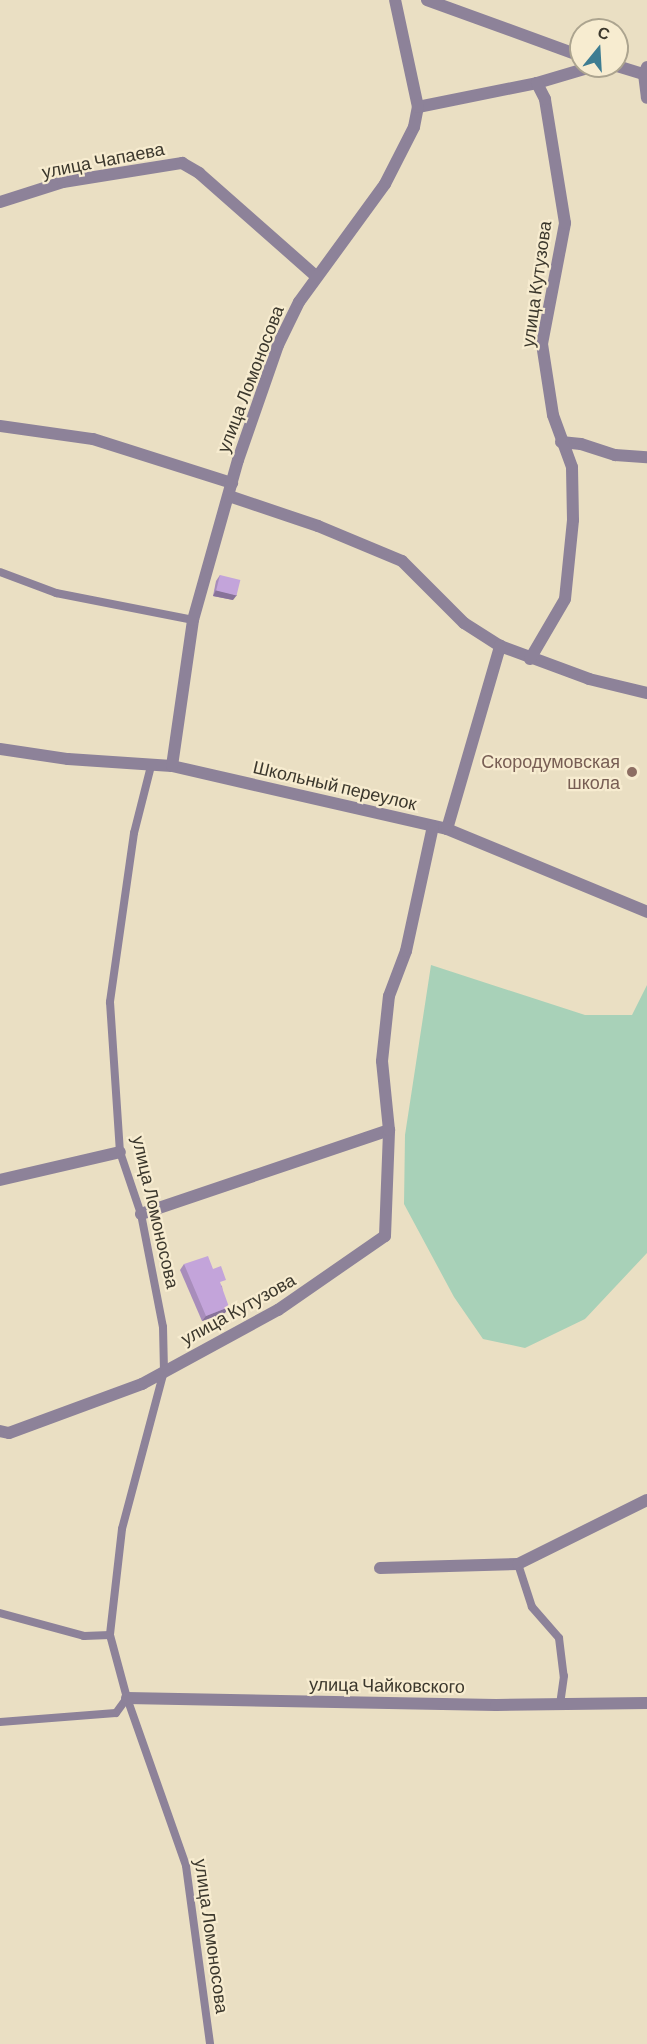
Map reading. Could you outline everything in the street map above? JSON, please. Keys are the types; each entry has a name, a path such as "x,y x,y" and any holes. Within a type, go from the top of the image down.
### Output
{"street":[{"name":"улица Ломоносова","path":"172,766 193,620 231,489 278,345 299,302 316,276 385,184 414,127 418,107 395,0"},
{"path":"427,0 569,52"},
{"path":"629,69 646,74 647,98"},
{"path":"418,107 537,83 569,73"},
{"name":"улица Кутузова","path":"530,659 565,599 573,520 572,467 561,442 542,344 565,223 545,99 537,83"},
{"name":"улица Чапаева","path":"0,202 63,182 182,163 199,173 316,276"},
{"path":"0,426 93,439 231,489 402,561 464,623 500,646 530,659 647,693"},
{"path":"561,442 581,444 615,455 647,457"},
{"path":"447,829 500,646"},
{"name":"Школьный переулок","path":"0,749 151,766 172,766 447,829 647,912"},
{"name":"улица Кутузова","path":"0,1431 9,1433 142,1384 278,1310 385,1236 389,1130 382,1061 389,996 406,951 433,826"},
{"path":"141,1214 389,1130"},
{"path":"0,1180 120,1152"},
{"path":"380,1568 518,1564 647,1500"},
{"name":"улица Чайковского","path":"127,1698 560,1704 647,1702"}],"lane":[{"path":"0,572 56,593 193,620"},
{"name":"улица Ломоносова","path":"151,766 134,833 110,1002 120,1152 141,1214 163,1327 164,1371 122,1528 110,1635 127,1698 186,1866 210,2044"},
{"path":"518,1564 532,1607 559,1638 564,1676 560,1704"},
{"path":"0,1613 84,1636 110,1635"},
{"path":"0,1722 116,1713 127,1698"}],"green space":[{"path":"431,965 585,1015 632,1015 647,985 647,1253 585,1319 525,1348 483,1339 454,1297 404,1204 405,1135"}],"building":[{"path":"220,575 240,580 237,596 216,591"},
{"path":"208,1256 213,1269 221,1266 226,1280 220,1282 229,1307 206,1316 184,1264"}],"place":[{"name":"Скородумовская школа","path":"632,772"}]}
